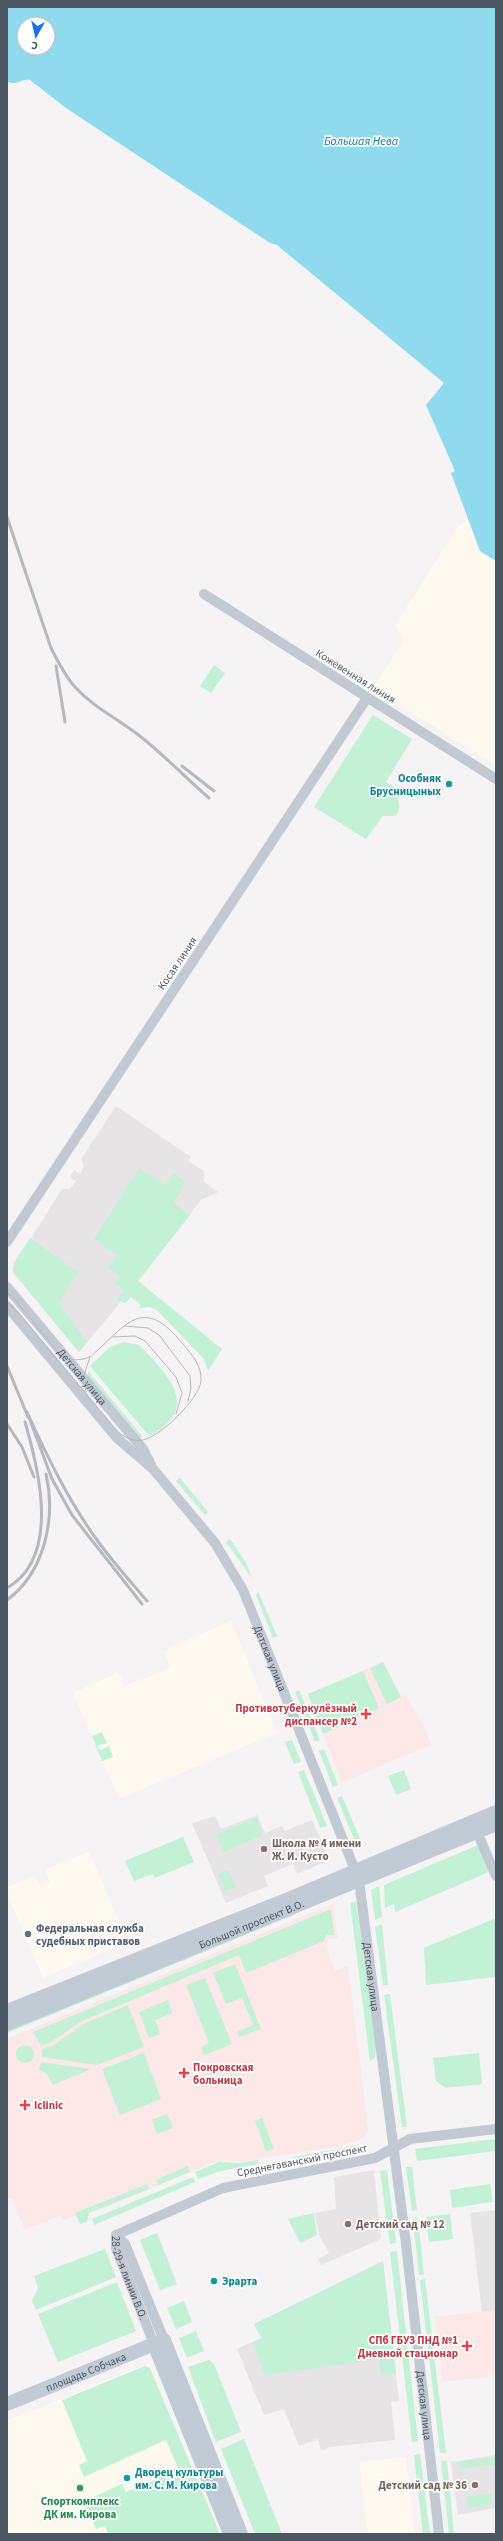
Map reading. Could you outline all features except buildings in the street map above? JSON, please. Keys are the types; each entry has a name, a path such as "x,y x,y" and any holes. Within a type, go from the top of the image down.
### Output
{"main road":[{"name":"Большой проспект В.О.","path":"7,2024 356,1875 496,1812"},
{"name":"Большой проспект В.О.","path":"7,2011 356,1875 496,1824"},
{"name":"площадь Собчака","path":"7,2404 159,2342"},
{"name":"28-29-я линии В.О.","path":"159,2342 230,2534"},
{"name":"28-29-я линии В.О.","path":"159,2342 241,2534"}],"street":[{"name":"Кожевенная линия","path":"204,594 496,778"},
{"name":"Косая линия","path":"7,1242 367,698"},
{"name":"Детская улица","path":"7,1287 153,1469 215,1543 243,1590 356,1875 366,1926 394,2148 439,2534"},
{"name":"Детская улица","path":"7,1306 117,1438 140,1452"},
{"path":"477,1832 496,1876"},
{"name":"Среднегаванский проспект","path":"116,2235 223,2188 369,2160 410,2139 496,2129"},
{"name":"28-29-я линии В.О.","path":"116,2235 116,2248 159,2342"}],"shaded area":[{"path":"469,520 480,551 496,561 496,766 373,688 404,640 395,625 458,526"},
{"path":"116,1106 191,1157 188,1161 204,1171 204,1182 218,1192 201,1200 138,1281 79,1352 14,1274 13,1267 62,1189 70,1189 76,1181 70,1177 74,1170 80,1174 84,1166 81,1159"},
{"path":"231,1620 277,1733 119,1799 73,1693 118,1672 125,1686 170,1668 164,1651"},
{"name":"Противотуберкулёзный диспансер №2","path":"383,1662 401,1697 406,1695 426,1731 431,1745 342,1782 308,1694"},
{"name":"Школа № 4 имени Ж. И. Кусто","path":"257,1815 265,1833 282,1826 285,1831 312,1820 330,1860 297,1874 293,1864 264,1876 268,1886 226,1903 192,1823 215,1816 221,1829"},
{"path":"89,1851 128,1942 43,1978 7,1894 7,1887 35,1875 40,1886 50,1882 45,1870"},
{"name":"Покровская больница","path":"333,1904 338,1938 328,1939 326,1947 335,1971 348,1966 368,2129 364,2138 340,2146 240,2162 227,2160 218,2161 96,2211 94,2208 63,2221 60,2216 25,2230 12,2198 7,2199 7,2039"},
{"name":"Детский сад № 12","path":"374,2170 381,2239 321,2265 318,2259 329,2253 319,2235 315,2213 336,2209 334,2177"},
{"path":"496,2210 496,2310 482,2312 470,2213"},
{"path":"383,2261 399,2401 391,2402 395,2440 330,2447 321,2451 318,2439 299,2446 284,2409 264,2415 237,2349 261,2338 254,2324"},
{"name":"СПб ГБУЗ ПНД №1 Дневной стационар","path":"496,2310 496,2375 443,2382 435,2317"},
{"path":"149,2363 220,2534 7,2534 7,2421"},
{"name":"Детский сад № 36","path":"496,2455 496,2508 458,2515 451,2462"},
{"path":"406,2457 415,2534 368,2534 359,2462"}],"green space":[{"path":"214,665 225,673 211,693 200,686"},
{"path":"373,715 412,739 386,782 398,789 396,792 399,801 399,810 395,816 383,816 366,839 314,807"},
{"path":"139,1169 166,1186 174,1173 184,1181 184,1186 173,1203 190,1215 138,1281 222,1349 208,1371 204,1359 157,1310 150,1307 139,1308 141,1305 131,1297 125,1303 117,1300 124,1290 115,1284 121,1276 109,1268 117,1255 94,1239"},
{"path":"30,1238 78,1272 60,1300 60,1306 87,1342 79,1352 13,1271 14,1263"},
{"path":"123,1342 139,1345 164,1372 176,1394 177,1405 173,1416 164,1426 149,1436 90,1366 110,1347"},
{"path":"88,1371 143,1437 140,1438 88,1376"},
{"path":"180,1478 208,1512 205,1515 176,1481"},
{"path":"230,1539 246,1563 252,1578 226,1542"},
{"path":"258,1591 277,1636 273,1638 256,1595"},
{"path":"383,1662 401,1697 387,1704 370,1668"},
{"path":"363,1671 379,1708 323,1734 308,1694"},
{"path":"299,1690 320,1740 315,1742 295,1692"},
{"path":"102,1732 107,1743 98,1746 100,1750 109,1746 113,1757 102,1761 92,1736"},
{"path":"292,1740 301,1762 294,1764 285,1742"},
{"path":"324,1749 338,1785 333,1787 319,1751"},
{"path":"304,1770 327,1826 320,1828 298,1772"},
{"path":"404,1770 411,1789 396,1795 388,1776"},
{"path":"342,1796 360,1839 355,1841 337,1798"},
{"path":"256,1818 263,1835 224,1852 216,1834"},
{"path":"183,1837 194,1862 155,1878 153,1874 134,1881 125,1861"},
{"path":"478,1845 489,1872 395,1912 394,1904 385,1908 384,1885"},
{"path":"228,1870 236,1887 225,1891 218,1874"},
{"path":"379,1886 382,1917 375,1920 371,1890"},
{"path":"356,1901 376,2047 375,2057 370,2061 350,1903"},
{"path":"331,1909 334,1935 326,1935 324,1941 246,1973 239,1955 82,2021 51,2042 41,2046 33,2032"},
{"path":"295,1912 296,1914 7,2033 7,2028"},
{"path":"496,1918 496,1977 426,1985 424,1948"},
{"path":"382,1924 388,1985 383,1985 375,1927"},
{"path":"235,1964 261,2029 239,2037 237,2032 253,2025 242,1998 226,2004 213,1973"},
{"path":"205,1978 232,2044 204,2055 201,2047 209,2043 186,1985"},
{"path":"390,1994 407,2127 402,2127 384,1995"},
{"path":"168,2000 172,2013 155,2020 160,2034 149,2038 139,2012"},
{"path":"128,2005 144,2047 97,2065 42,2057 42,2049 54,2045 84,2024"},
{"path":"25,2045 31,2048 34,2054 31,2060 25,2063 19,2060 16,2054 19,2048"},
{"path":"144,2053 161,2099 120,2115 102,2069"},
{"path":"479,2053 482,2084 446,2088 436,2081 433,2058"},
{"path":"41,2062 91,2069 53,2085 47,2074 39,2070"},
{"path":"167,2114 173,2128 157,2134 152,2120"},
{"path":"262,2118 274,2149 266,2151 255,2121"},
{"path":"496,2139 496,2151 417,2161 415,2149"},
{"path":"368,2144 368,2147 294,2161 292,2157"},
{"path":"258,2160 259,2164 221,2171 198,2179 195,2172 219,2162 240,2163"},
{"path":"188,2166 190,2172 158,2185 156,2180"},
{"path":"406,2167 412,2167 417,2210 412,2211"},
{"path":"387,2170 396,2243 390,2244 380,2171"},
{"path":"193,2177 195,2182 94,2225 92,2219"},
{"path":"147,2184 149,2189 89,2213 87,2222 80,2224 75,2213"},
{"path":"490,2184 493,2202 452,2208 450,2190"},
{"path":"314,2213 317,2235 300,2243 288,2219"},
{"path":"450,2214 453,2239 429,2242 426,2217"},
{"path":"418,2218 424,2275 419,2275 413,2219"},
{"path":"157,2233 177,2284 160,2290 140,2240"},
{"path":"105,2249 116,2277 36,2310 32,2301 38,2288 34,2276"},
{"path":"397,2251 418,2441 412,2442 390,2252"},
{"path":"383,2262 396,2373 381,2375 379,2359 265,2375 253,2343 262,2338 254,2324"},
{"path":"425,2279 446,2453 440,2453 420,2280"},
{"path":"117,2282 136,2331 58,2362 38,2314"},
{"path":"184,2301 192,2322 176,2329 167,2308"},
{"path":"196,2331 204,2351 187,2358 179,2338"},
{"path":"209,2360 214,2364 241,2432 216,2442 188,2367"},
{"path":"145,2366 150,2368 220,2534 108,2534 105,2526 96,2529 84,2501 122,2484 126,2492 179,2470 166,2440 84,2477 79,2465 87,2461 62,2400"},
{"path":"244,2439 282,2534 255,2534 221,2449"},
{"path":"420,2454 430,2534 423,2534 414,2455"},
{"path":"496,2457 496,2464 460,2469 459,2462"},
{"path":"441,2461 447,2461 454,2534 449,2534"},
{"path":"491,2493 493,2504 468,2508 466,2497"}],"water":[{"name":"Большая Нева","path":"7,7 496,7 496,561 480,551 451,473 455,471 426,405 444,383 277,245 270,243 66,108 30,80 10,83 7,81"}],"tram line":[{"path":"7,1293 13,1297 57,1351 68,1358 76,1360 90,1357 125,1325 135,1319 146,1317 157,1320 169,1329 190,1352 196,1361 201,1376 199,1389 178,1416 159,1432 143,1440 133,1440 127,1438 118,1432 17,1311 7,1302"},
{"path":"125,1326 148,1328 159,1335 190,1376 191,1388 188,1401"},
{"path":"113,1337 135,1336 145,1341 176,1377 182,1393 176,1414"},
{"path":"86,1392 83,1378 90,1357"}],"railway":[{"path":"7,517 51,648 68,678 90,701 141,737 209,798"},
{"path":"56,666 65,722"},
{"path":"182,766 214,791"},
{"path":"7,1366 28,1417"},
{"path":"142,1604 72,1515 52,1479 27,1412 59,1478 86,1525 109,1556 147,1601"},
{"path":"7,1588 24,1574 35,1556 40,1535 42,1511 40,1487 36,1464 25,1422"},
{"path":"7,1424 22,1447 34,1477"},
{"path":"7,1600 31,1575 39,1559 44,1543 48,1526 49,1508 49,1491 46,1474"}],"place":[{"name":"Особняк Брусницыных","path":"449,784"},
{"name":"Противотуберкулёзный диспансер №2","path":"366,1714"},
{"name":"Школа № 4 имени Ж. И. Кусто","path":"264,1849"},
{"name":"Федеральная служба судебных приставов","path":"28,1934"},
{"name":"Покровская больница","path":"184,2073"},
{"name":"Iclinic","path":"25,2105"},
{"name":"Детский сад № 12","path":"348,2224"},
{"name":"Эрарта","path":"214,2281"},
{"name":"СПб ГБУЗ ПНД №1 Дневной стационар","path":"467,2346"},
{"name":"Дворец культуры им. С. М. Кирова","path":"127,2478"},
{"name":"Детский сад № 36","path":"475,2485"},
{"name":"Спорткомплекс ДК им. Кирова","path":"80,2488"}]}
